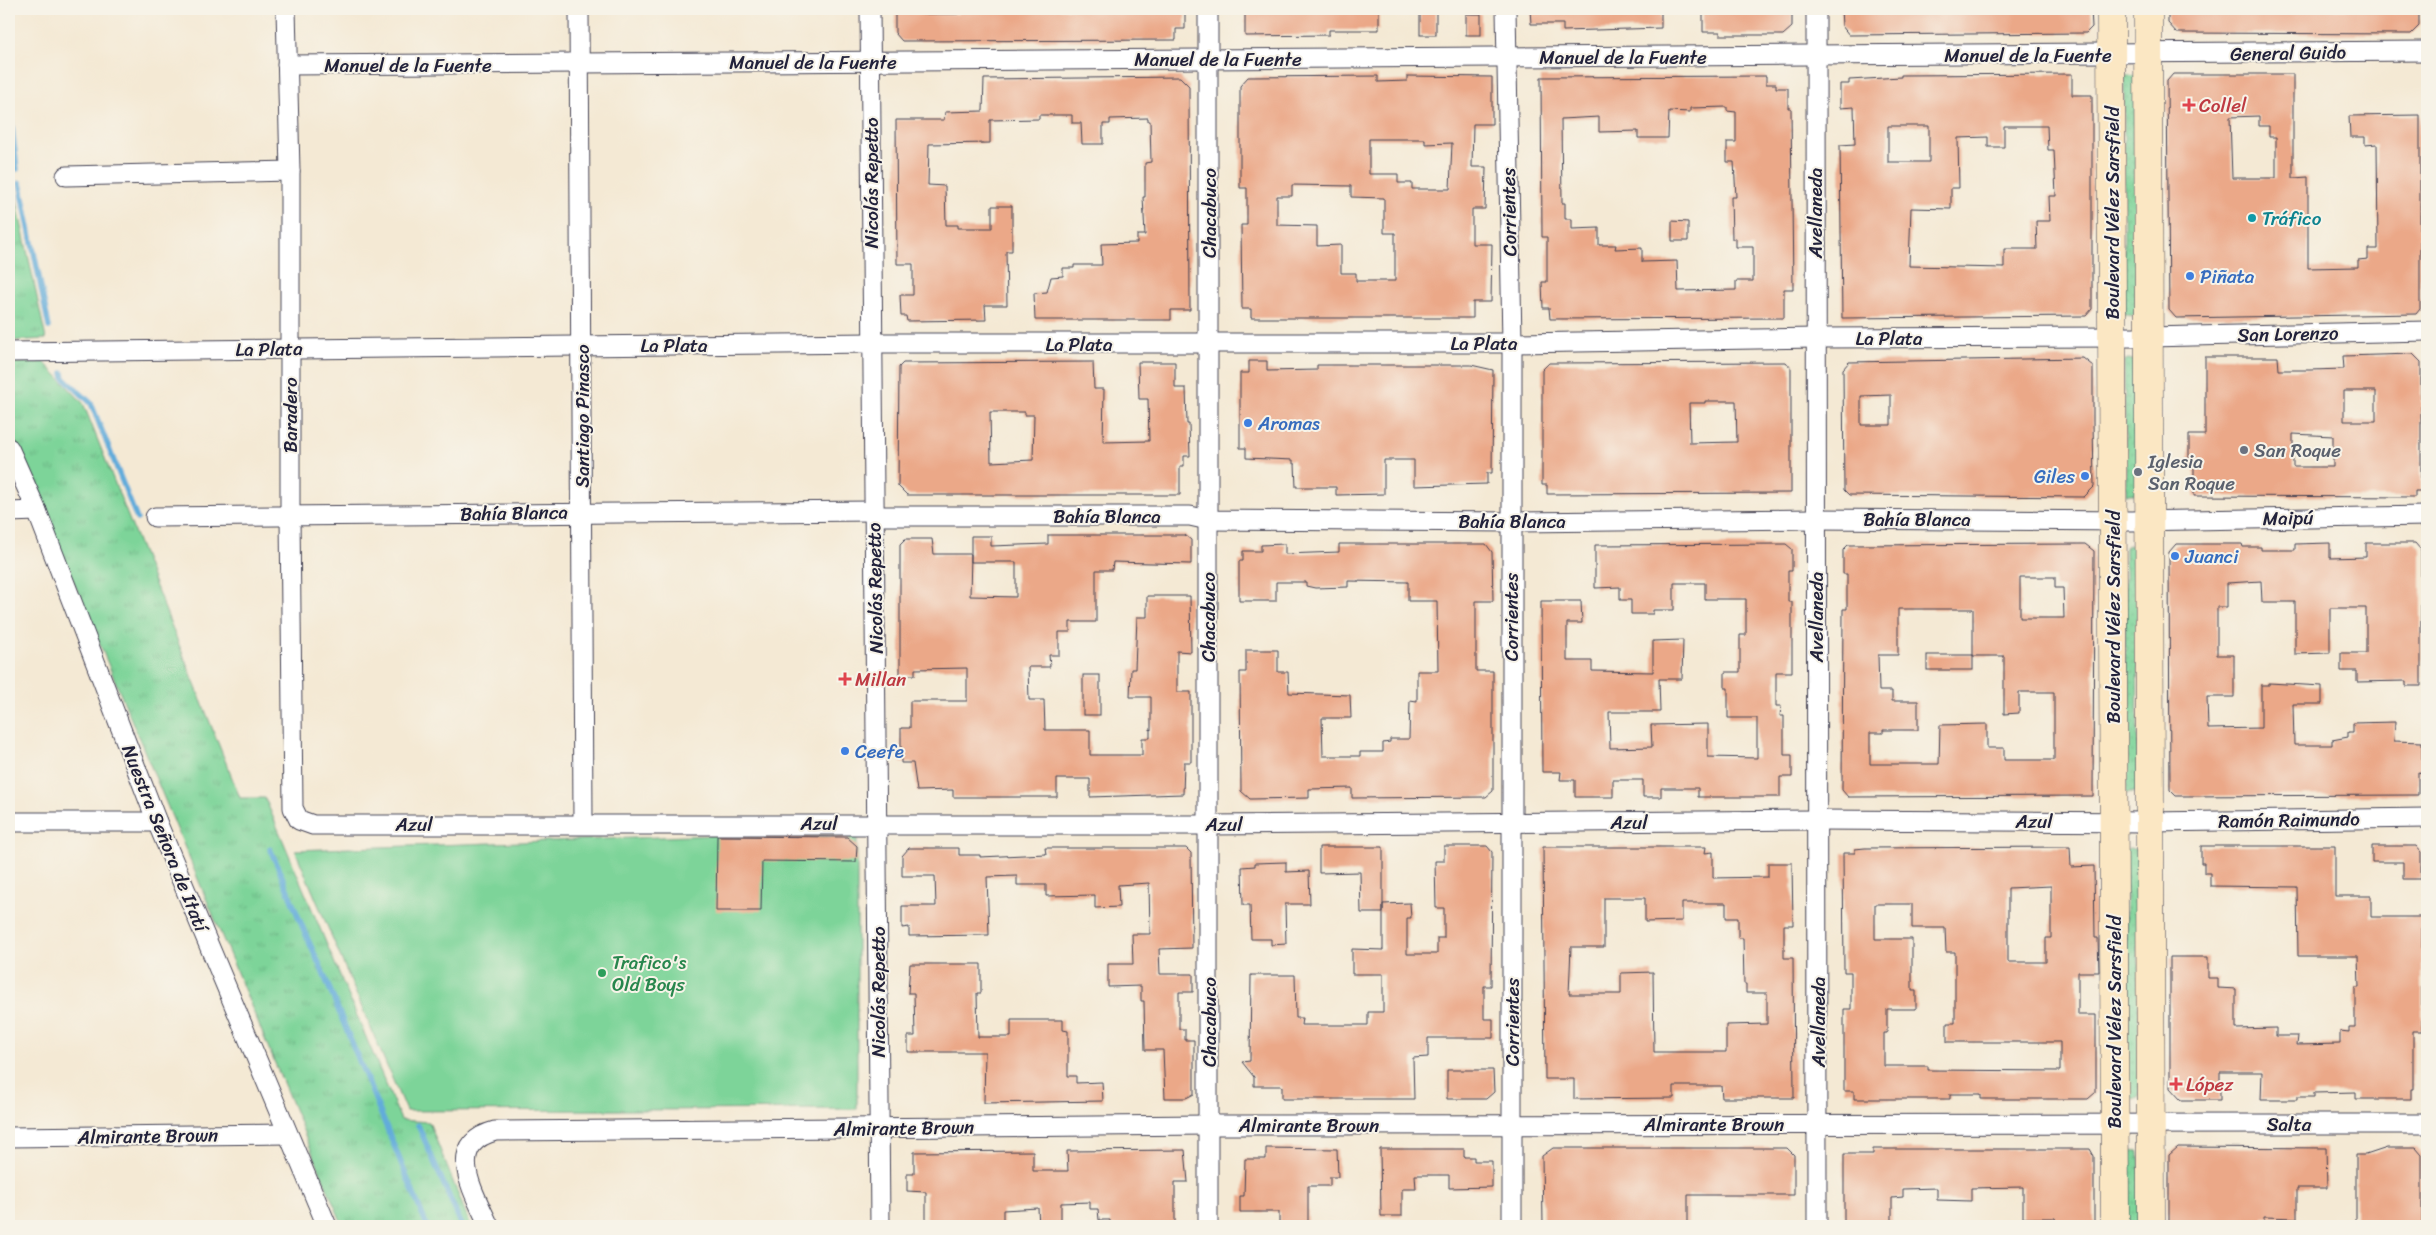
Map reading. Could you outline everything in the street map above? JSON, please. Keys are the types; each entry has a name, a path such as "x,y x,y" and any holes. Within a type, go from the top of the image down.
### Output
{"main road":[{"name":"Boulevard Vélez Sarsfield","path":"2112,9 2115,1226"},
{"name":"Boulevard Vélez Sarsfield","path":"2148,9 2151,1226"}],"street":[{"name":"Baradero","path":"286,9 290,171 290,516 293,808 299,820"},
{"name":"Santiago Pinasco","path":"579,9 582,823"},
{"name":"Nicolás Repetto","path":"870,9 880,1226"},
{"name":"Chacabuco","path":"1208,9 1210,344 1208,520 1208,1226"},
{"name":"Corrientes","path":"1506,9 1512,344 1512,1226"},
{"name":"Avellaneda","path":"1816,9 1817,1226"},
{"name":"General Guido","path":"2148,54 2427,51"},
{"name":"Manuel de la Fuente","path":"288,65 2148,54"},
{"path":"66,176 290,171"},
{"name":"San Lorenzo","path":"2149,337 2427,331"},
{"name":"La Plata","path":"9,352 581,345 872,343 1512,344 1815,338 2149,337"},
{"name":"Nuestra Señora de Itatí","path":"9,448 37,511 157,822 326,1226"},
{"path":"9,512 37,511"},
{"name":"Bahía Blanca","path":"155,517 582,512 1190,516 1208,520 1511,522 1815,519 2150,520"},
{"name":"Maipú","path":"2150,520 2427,516"},
{"name":"Ramón Raimundo","path":"2150,822 2427,818"},
{"name":"Azul","path":"299,820 313,825 582,823 1209,825 1817,820 2150,822"},
{"path":"9,822 157,822"},
{"name":"Almirante Brown","path":"489,1226 469,1180 465,1160 471,1145 481,1135 495,1131 1208,1125 2151,1124"},
{"name":"Salta","path":"2151,1124 2427,1124"},
{"name":"Almirante Brown","path":"9,1137 287,1134"}],"green space":[{"path":"2127,75 2136,76 2137,314 2133,316 2124,314 2124,77"},
{"path":"9,156 12,180 46,339 9,341"},
{"path":"2128,359 2137,361 2137,494 2126,494 2124,361"},
{"path":"44,362 83,403 240,798 265,798 401,1120 429,1122 471,1226 343,1226 9,427 9,363"},
{"path":"2128,545 2137,547 2138,793 2126,793 2125,547"},
{"name":"Trafico's Old Boys","path":"717,835 857,837 857,1109 406,1111 295,850"},
{"path":"2129,848 2138,850 2139,1098 2129,1099 2126,1097 2126,850"},
{"path":"2127,1151 2139,1151 2142,1226 2123,1226"}],"building":[{"path":"895,9 910,9 910,13 958,14 958,9 1185,9 1185,29 1176,29 1176,40 902,41 895,33"},
{"path":"1245,9 1379,9 1379,30 1329,30 1329,35 1245,36"},
{"path":"1420,9 1436,9 1436,35 1420,35"},
{"path":"1530,9 1661,9 1661,28 1563,31 1563,24 1531,24"},
{"path":"1703,9 1792,9 1792,27 1783,35 1720,35 1720,32 1703,32"},
{"path":"1841,9 2091,9 2092,27 2086,33 1849,35 1842,26"},
{"path":"2168,9 2194,9 2194,13 2227,13 2227,9 2419,9 2419,26 2411,34 2177,33 2168,23"},
{"path":"1466,14 1481,14 1481,35 1466,35"},
{"path":"2072,74 2072,95 2092,95 2092,309 2086,316 1842,318 1840,145 1855,144 1854,107 1840,108 1840,84 1849,84 1849,80 1901,77 1901,75","holes":["1888,126 1929,126 1929,162 1888,162","2004,126 2047,126 2048,150 2054,150 2056,196 2049,196 2050,221 2036,221 2037,249 2004,249 2004,268 1909,266 1911,208 1951,209 1951,188 1959,188 1958,138 1988,137 1988,147 2004,147"]},
{"path":"2173,74 2293,74 2293,178 2308,177 2308,268 2358,267 2358,260 2368,259 2368,249 2378,249 2377,144 2365,145 2365,137 2350,137 2349,116 2420,115 2420,309 2416,314 2176,318 2169,310 2167,81","holes":["2259,116 2259,126 2269,126 2269,137 2276,137 2276,178 2232,178 2230,117"]},
{"path":"1378,76 1378,82 1407,81 1407,76 1492,77 1492,124 1473,124 1472,167 1486,167 1485,209 1472,209 1472,244 1492,244 1491,302 1473,302 1473,318 1251,318 1251,309 1242,309 1241,225 1247,225 1247,188 1240,188 1240,86 1248,77","holes":["1369,139 1425,139 1425,144 1452,143 1450,189 1412,189 1412,183 1398,183 1398,174 1369,174","1292,185 1351,186 1351,197 1384,198 1384,233 1395,233 1395,281 1356,281 1356,273 1341,273 1341,245 1317,246 1317,226 1277,225 1277,196 1292,196"]},
{"path":"1766,76 1766,84 1776,84 1776,88 1788,88 1788,108 1791,108 1793,289 1784,289 1784,318 1550,319 1549,308 1543,308 1542,282 1547,282 1547,237 1542,237 1541,77","holes":["1727,107 1727,111 1736,112 1736,142 1727,142 1727,162 1734,162 1736,197 1731,197 1732,239 1736,239 1736,247 1753,247 1753,281 1736,281 1736,290 1678,291 1677,261 1642,262 1642,248 1615,249 1616,245 1599,245 1599,228 1572,229 1572,219 1565,219 1565,203 1562,203 1561,119 1599,117 1599,132 1638,131 1638,138 1668,138 1669,111 1690,112 1690,108"]},
{"path":"1180,77 1189,86 1190,310 1171,310 1171,320 1035,320 1034,293 1047,292 1051,277 1063,276 1063,268 1074,268 1074,265 1102,265 1101,244 1137,243 1137,235 1145,235 1143,197 1145,197 1145,163 1151,162 1150,121 1148,121 1148,118 1110,119 1110,124 1103,124 1103,144 1082,144 1081,123 1072,123 1072,115 1039,115 1039,119 990,120 990,143 929,144 928,185 945,186 946,225 958,225 958,228 992,228 992,206 1012,206 1012,251 1006,251 1007,305 985,305 986,320 907,321 906,316 901,316 900,295 913,295 913,264 897,264 896,120 944,120 945,112 983,111 984,79"},
{"path":"1672,221 1688,222 1688,241 1672,241"},
{"path":"2413,354 2421,362 2421,491 2415,491 2415,497 2194,496 2194,467 2189,467 2189,435 2205,435 2205,357 2278,357 2279,370 2311,370 2344,369 2343,356","holes":["2344,391 2376,391 2376,421 2344,421","2293,434 2333,436 2333,467 2293,467"]},
{"path":"2083,358 2093,366 2094,487 2084,497 1849,495 1844,490 1843,369 1849,362","holes":["1891,395 1891,425 1861,425 1861,396"]},
{"path":"1249,361 1267,361 1267,371 1317,370 1317,365 1471,365 1493,370 1492,473 1487,473 1487,484 1414,486 1414,460 1384,460 1384,494 1336,495 1336,487 1296,487 1295,464 1293,464 1293,460 1246,458 1246,448 1240,448 1240,373 1249,373"},
{"path":"1093,362 1094,389 1104,389 1103,442 1149,441 1148,399 1139,399 1138,362 1175,362 1175,388 1186,388 1187,424 1189,424 1190,456 1184,456 1184,466 1180,466 1180,495 907,495 898,486 899,367 903,363","holes":["990,412 1025,412 1025,415 1034,415 1033,460 991,462"]},
{"path":"1786,362 1791,368 1791,493 1547,494 1547,485 1542,485 1542,370 1549,363","holes":["1736,401 1737,442 1690,443 1689,403"]},
{"path":"1048,535 1185,535 1191,540 1191,564 1113,562 1112,570 1096,570 1096,622 1070,622 1070,632 1059,632 1059,655 1049,655 1050,667 1028,667 1029,700 1044,700 1045,730 1090,730 1090,755 1142,755 1142,738 1150,738 1151,697 1130,697 1131,669 1135,669 1137,617 1147,617 1147,596 1190,596 1191,652 1177,651 1177,692 1191,692 1191,762 1184,762 1183,794 1090,797 1090,779 1057,779 1057,797 953,797 953,790 917,791 913,763 901,763 901,728 910,728 910,701 967,701 967,668 915,669 915,675 900,675 900,544 905,539 932,539 934,554 971,554 971,536 991,536 991,546 1048,544","holes":["971,554 971,562 1016,562 1016,597 970,596"]},
{"path":"2330,543 2330,558 2366,557 2366,543 2415,543 2421,550 2421,686 2406,686 2406,681 2357,682 2357,671 2341,671 2341,653 2366,653 2366,608 2330,608 2330,653 2295,654 2295,602 2262,602 2261,581 2227,583 2227,607 2217,607 2217,655 2234,655 2234,697 2207,697 2208,729 2261,728 2261,685 2269,685 2269,683 2322,686 2322,704 2293,704 2294,745 2332,745 2332,740 2348,737 2348,732 2353,732 2353,723 2395,722 2394,741 2422,742 2422,773 2418,772 2418,795 2176,796 2170,790 2169,552 2176,544 2242,544 2243,547 2261,547 2261,550 2295,550 2295,544"},
{"path":"1285,544 1285,554 1339,552 1339,544 1486,544 1492,552 1493,601 1476,601 1476,671 1493,671 1493,791 1486,797 1352,798 1352,788 1309,789 1309,798 1250,799 1241,791 1240,672 1246,672 1246,650 1278,650 1278,672 1288,672 1289,693 1350,695 1351,718 1322,718 1323,756 1360,756 1360,752 1383,752 1383,743 1390,742 1390,739 1409,739 1410,700 1417,701 1417,671 1438,671 1437,601 1408,601 1408,582 1348,581 1348,587 1315,588 1306,586 1306,582 1276,582 1276,601 1239,601 1239,561 1243,561 1243,551 1261,551 1261,545"},
{"path":"1786,544 1792,549 1792,571 1788,571 1788,602 1792,602 1792,672 1776,672 1776,706 1781,706 1780,716 1784,716 1784,755 1792,755 1792,777 1780,777 1780,797 1698,797 1698,788 1661,788 1661,797 1643,797 1643,780 1613,780 1613,797 1575,797 1575,780 1560,780 1561,772 1542,772 1541,601 1581,601 1582,623 1567,623 1567,661 1592,661 1592,671 1653,672 1653,641 1683,640 1682,679 1659,679 1660,712 1609,712 1610,748 1652,747 1651,725 1708,724 1708,757 1757,758 1757,718 1728,718 1728,688 1725,688 1725,672 1740,672 1740,635 1746,635 1746,599 1705,599 1705,583 1674,583 1674,610 1653,610 1653,614 1631,614 1631,600 1620,600 1620,587 1595,588 1595,545"},
{"path":"2085,544 2094,551 2093,796 1848,797 1842,790 1843,609 1847,609 1847,574 1843,574 1843,550 1848,545","holes":["2020,577 2055,577 2055,588 2063,588 2064,618 2020,618","1898,609 1973,609 1973,656 2004,656 2004,714 2019,713 2019,692 2054,692 2054,760 2004,760 2004,748 1987,748 1987,724 1940,725 1939,764 1870,764 1870,733 1883,733 1883,730 1918,730 1918,701 1892,701 1892,691 1879,691 1878,655 1898,655"]},
{"path":"1927,655 1973,655 1973,670 1927,670"},
{"path":"1083,675 1100,675 1100,715 1083,715"},
{"path":"717,836 847,837 857,846 856,862 762,861 761,911 716,911"},
{"path":"1444,846 1487,846 1492,852 1491,986 1484,986 1484,1019 1493,1019 1493,1038 1428,1038 1428,1057 1413,1058 1414,1099 1282,1099 1282,1086 1254,1086 1254,1077 1242,1062 1250,1061 1251,975 1295,975 1296,1018 1302,1018 1301,1025 1368,1025 1368,1012 1383,1012 1383,974 1352,974 1352,949 1383,950 1383,904 1410,903 1411,918 1407,918 1407,954 1437,954 1437,938 1444,938 1444,908 1436,908 1435,861 1444,861"},
{"path":"2201,846 2335,846 2335,896 2371,896 2371,917 2422,917 2422,1031 2413,1031 2413,1089 2411,1089 2411,1099 2356,1099 2356,1092 2314,1093 2314,1097 2297,1097 2297,1100 2261,1100 2262,1072 2220,1072 2220,1100 2181,1100 2170,1088 2170,957 2208,957 2208,978 2218,978 2218,988 2236,989 2236,1029 2276,1028 2276,1036 2298,1036 2297,1045 2340,1044 2340,1031 2349,1032 2349,1027 2355,1027 2355,987 2359,987 2358,956 2298,956 2297,887 2210,886 2210,873 2204,873 2204,863 2201,863"},
{"path":"2372,846 2416,846 2421,852 2421,879 2403,879 2403,862 2372,862"},
{"path":"1319,847 1383,847 1383,913 1361,913 1360,872 1319,873"},
{"path":"1543,847 1706,847 1705,853 1713,852 1713,878 1768,877 1768,863 1792,863 1793,925 1784,925 1784,958 1793,958 1794,1098 1722,1098 1721,1086 1674,1086 1674,1098 1574,1099 1574,1079 1545,1079","holes":["1604,898 1645,898 1645,922 1682,921 1682,903 1726,903 1726,918 1738,918 1738,938 1743,938 1744,984 1746,984 1746,993 1767,993 1767,1024 1726,1025 1726,1052 1654,1052 1653,972 1621,973 1621,994 1569,994 1571,947 1604,947"]},
{"path":"2070,847 2071,867 2094,866 2095,938 2098,938 2099,972 2078,972 2078,1015 2096,1015 2096,1092 2088,1099 1981,1099 1981,1094 1950,1094 1950,1099 1854,1099 1854,1091 1844,1091 1844,1009 1851,1009 1851,972 1844,972 1843,853 1855,853 1855,849","holes":["2051,886 2051,938 2046,938 2046,962 2008,962 2008,888","1875,904 1912,904 1912,928 1945,928 1946,952 1955,952 1955,1023 1947,1023 1947,1042 2060,1042 2060,1071 1928,1070 1928,1066 1884,1066 1884,1033 1887,1033 1887,1009 1916,1009 1916,991 1912,991 1912,939 1875,939"]},
{"path":"909,848 959,848 959,855 980,855 980,857 1046,854 1045,848 1186,848 1191,853 1192,948 1159,949 1160,974 1193,974 1193,992 1179,992 1179,1029 1185,1029 1185,1040 1194,1040 1194,1094 1186,1098 1165,1098 1163,1050 1145,1050 1144,1001 1141,1001 1141,986 1108,987 1108,964 1133,964 1132,934 1150,934 1149,883 1118,885 1119,907 1095,908 1095,895 1046,896 1046,885 1017,885 1017,876 987,877 989,935 909,936 909,927 902,928 902,906 936,906 935,876 902,876 902,856"},
{"path":"1286,862 1286,872 1309,871 1310,904 1285,904 1286,944 1271,945 1271,939 1251,939 1250,905 1243,905 1242,867 1255,866 1255,863"},
{"path":"910,964 981,964 981,993 977,993 978,1037 1011,1037 1011,1020 1063,1020 1063,1030 1068,1031 1068,1076 1076,1076 1076,1083 1102,1082 1103,1101 984,1103 985,1052 908,1052 908,1036 915,1036 914,993 908,993"},
{"path":"1447,1070 1493,1070 1494,1092 1486,1099 1447,1099"},
{"path":"2178,1147 2326,1148 2327,1188 2297,1188 2297,1218 2264,1217 2264,1226 2169,1226 2169,1155"},
{"path":"1266,1148 1337,1149 1338,1177 1330,1177 1330,1186 1308,1186 1308,1226 1279,1226 1279,1212 1240,1212 1240,1196 1244,1196 1245,1159 1266,1159"},
{"path":"1553,1148 1787,1148 1794,1155 1794,1195 1688,1195 1688,1226 1543,1226 1542,1156"},
{"path":"2387,1148 2416,1148 2422,1155 2422,1226 2356,1226 2356,1155 2366,1155"},
{"path":"1380,1149 1464,1149 1464,1157 1474,1157 1474,1161 1492,1161 1492,1187 1449,1188 1449,1175 1415,1175 1416,1189 1402,1189 1402,1216 1381,1216"},
{"path":"1873,1149 2090,1149 2094,1156 2094,1226 2064,1226 2064,1222 2056,1222 2055,1218 2023,1218 2023,1187 1971,1188 1971,1201 1937,1200 1937,1188 1903,1189 1903,1197 1892,1198 1892,1226 1844,1226 1844,1154 1873,1154"},
{"path":"1185,1150 1188,1182 1175,1182 1175,1226 1110,1226 1110,1220 1099,1220 1098,1209 1090,1209 1090,1202 1061,1203 1061,1226 1039,1226 1038,1208 1003,1210 1003,1226 926,1226 926,1192 907,1191 907,1174 914,1174 914,1152 1033,1151 1033,1171 1068,1171 1067,1151"}],"waterway":[{"path":"9,101 17,169"},
{"path":"20,183 49,327"},
{"path":"63,373 64,378 91,403 137,519"},
{"path":"270,849 427,1226"},
{"path":"418,1125 462,1226"}],"place":[{"name":"Collel","path":"2189,105"},
{"name":"Tráfico","path":"2252,218"},
{"name":"Piñata","path":"2190,276"},
{"name":"Aromas","path":"1248,423"},
{"name":"San Roque","path":"2244,450"},
{"name":"Iglesia San Roque","path":"2138,472"},
{"name":"Giles","path":"2085,476"},
{"name":"Juanci","path":"2175,556"},
{"name":"Millan","path":"845,679"},
{"name":"Ceefe","path":"845,751"},
{"name":"Trafico's Old Boys","path":"602,973"},
{"name":"López","path":"2176,1084"}]}
